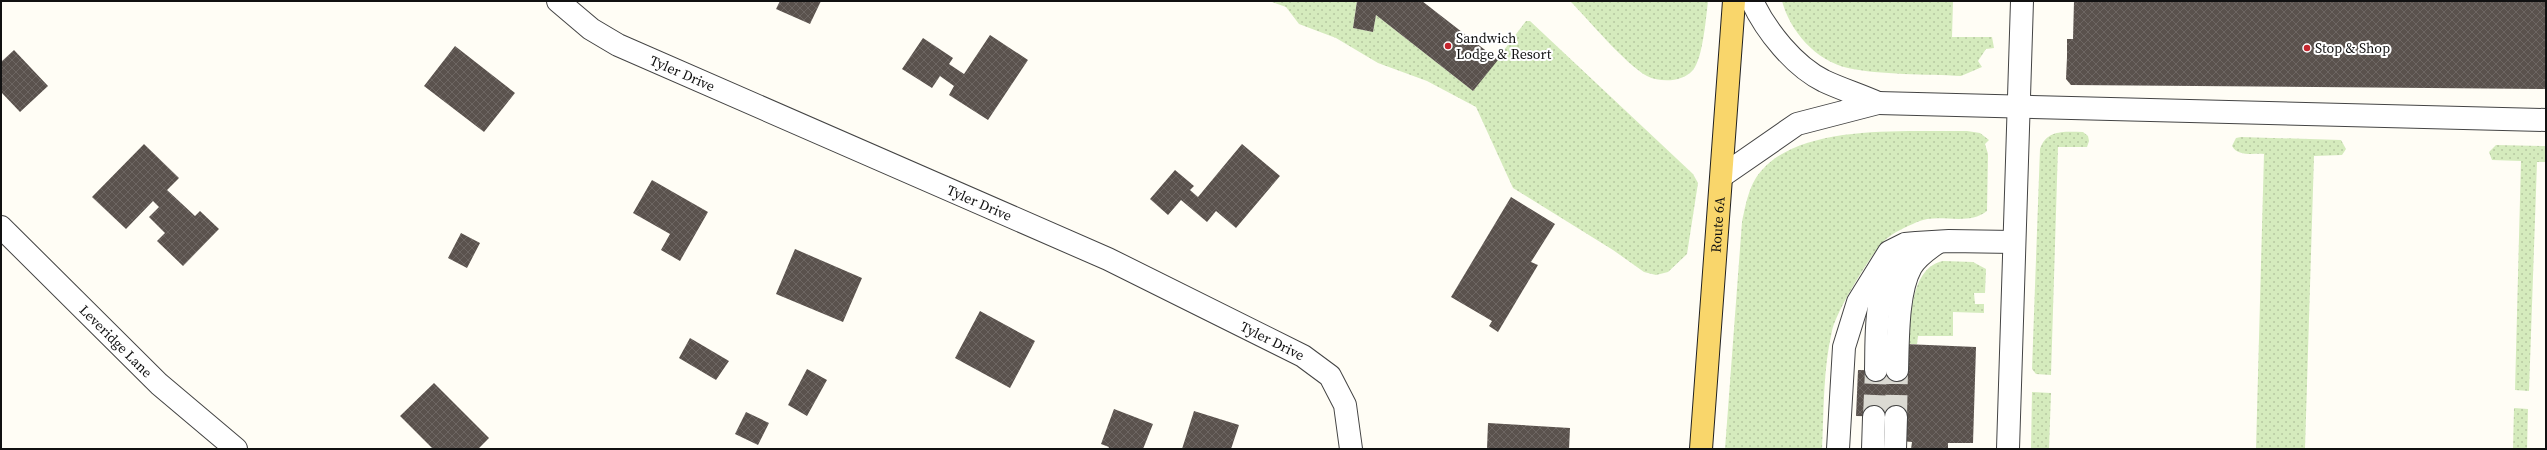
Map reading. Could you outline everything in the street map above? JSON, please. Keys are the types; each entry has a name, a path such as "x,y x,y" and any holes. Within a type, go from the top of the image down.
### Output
{"main road":[{"name":"Route 6A","path":"1701,449 1734,1"}],"street":[{"name":"Tyler Drive","path":"558,1 591,29 618,45 1108,259 1303,356 1330,376 1342,399 1345,405 1351,449"},
{"path":"1752,1 1760,17 1804,69 1823,81 1878,103"},
{"path":"2008,449 2022,1"},
{"path":"1722,176 1796,124 1878,103 2546,120"},
{"name":"Leveridge Lane","path":"1,227 159,384 236,449"},
{"path":"1916,243 1894,264 1878,309 1887,370 1911,267 1922,253 1938,242"},
{"path":"1838,449 1844,347 1858,302 1890,252 1905,244 1916,243 2014,242"},
{"path":"1873,449 1874,417"},
{"path":"1895,449 1896,418"}],"green space":[{"path":"1269,1 1357,1 1353,28 1373,32 1376,15 1473,91 1526,21 1530,21 1693,174 1698,183 1687,254 1668,272 1656,275 1644,272 1613,250 1513,188 1476,107 1427,81 1378,63 1336,38 1299,24 1286,7"},
{"path":"1570,1 1708,1 1702,47 1693,70 1684,77 1672,80 1659,80 1647,76 1628,62"},
{"path":"1782,1 1953,1 1952,37 1992,37 1994,48 1986,49 1978,61 1982,67 1961,76 1889,73 1848,68 1825,59 1806,43 1791,23"},
{"path":"1888,131 1967,131 1980,133 1989,140 1985,144 1988,154 1987,211 1979,216 1970,218 1934,218 1917,222 1900,230 1885,240 1871,257 1847,297 1832,331 1825,375 1822,449 1725,449 1742,222 1751,187 1758,175 1781,154 1804,144 1831,137"},
{"path":"2083,132 2088,136 2089,141 2087,147 2058,147 2051,375 2036,374 2032,369 2040,149 2047,138 2057,133"},
{"path":"2236,138 2341,140 2346,149 2342,155 2314,156 2305,449 2256,449 2264,154 2246,154 2238,152 2232,146"},
{"path":"2496,145 2546,146 2546,162 2537,162 2529,391 2515,390 2521,161 2492,160 2489,152"},
{"path":"1943,261 1973,262 1986,269 1985,293 1974,293 1975,304 1984,304 1984,313 1953,312 1953,336 1918,336 1917,344 1907,344 1914,295 1918,283 1924,273 1932,265"},
{"path":"2032,392 2051,393 2049,449 2031,449"},
{"path":"2514,408 2528,409 2527,449 2513,449"}],"building":[{"path":"780,1 821,1 810,24 776,9"},
{"name":"Sandwich Lodge & Resort","path":"1357,1 1422,1 1498,60 1473,91 1376,15 1373,32 1353,28"},
{"name":"Stop & Shop","path":"2074,1 2546,1 2546,89 2071,85 2066,79 2067,39 2073,39"},
{"path":"990,35 1028,60 988,120 949,95 954,86 940,76 932,88 902,69 923,38 953,58 949,64 964,74"},
{"path":"455,46 515,93 484,132 424,86"},
{"path":"14,50 48,86 20,112 1,92 1,62"},
{"path":"144,144 179,178 167,190 195,216 200,211 219,229 183,266 157,241 165,233 149,217 159,207 153,201 126,229 92,197"},
{"path":"1242,144 1280,176 1236,228 1216,211 1207,222 1181,200 1168,215 1150,199 1175,170 1194,186 1190,190 1198,197"},
{"path":"652,180 708,212 680,261 661,250 670,234 633,213"},
{"path":"1511,197 1555,224 1531,262 1538,265 1498,332 1489,326 1492,321 1451,297"},
{"path":"461,233 480,243 467,268 448,258"},
{"path":"795,249 862,278 843,322 776,294"},
{"path":"980,311 1035,341 1010,388 955,358"},
{"path":"690,338 729,361 716,380 679,358"},
{"path":"1905,344 1976,347 1973,443 1948,443 1948,449 1911,449 1912,442 1901,441 1896,417 1856,416 1858,370 1903,371"},
{"path":"807,369 827,380 807,416 788,405"},
{"path":"434,383 489,438 478,449 433,449 400,416"},
{"path":"1114,409 1153,424 1143,449 1108,449 1109,447 1101,444"},
{"path":"1194,411 1239,425 1231,449 1182,449"},
{"path":"746,412 769,423 758,445 735,434"},
{"path":"1488,423 1570,428 1569,449 1487,449"}],"tunnel":[{"path":"1874,417 1876,370"},
{"path":"1896,417 1897,370"}],"place":[{"name":"Sandwich Lodge & Resort","path":"1448,46"},
{"name":"Stop & Shop","path":"2307,48"}]}
